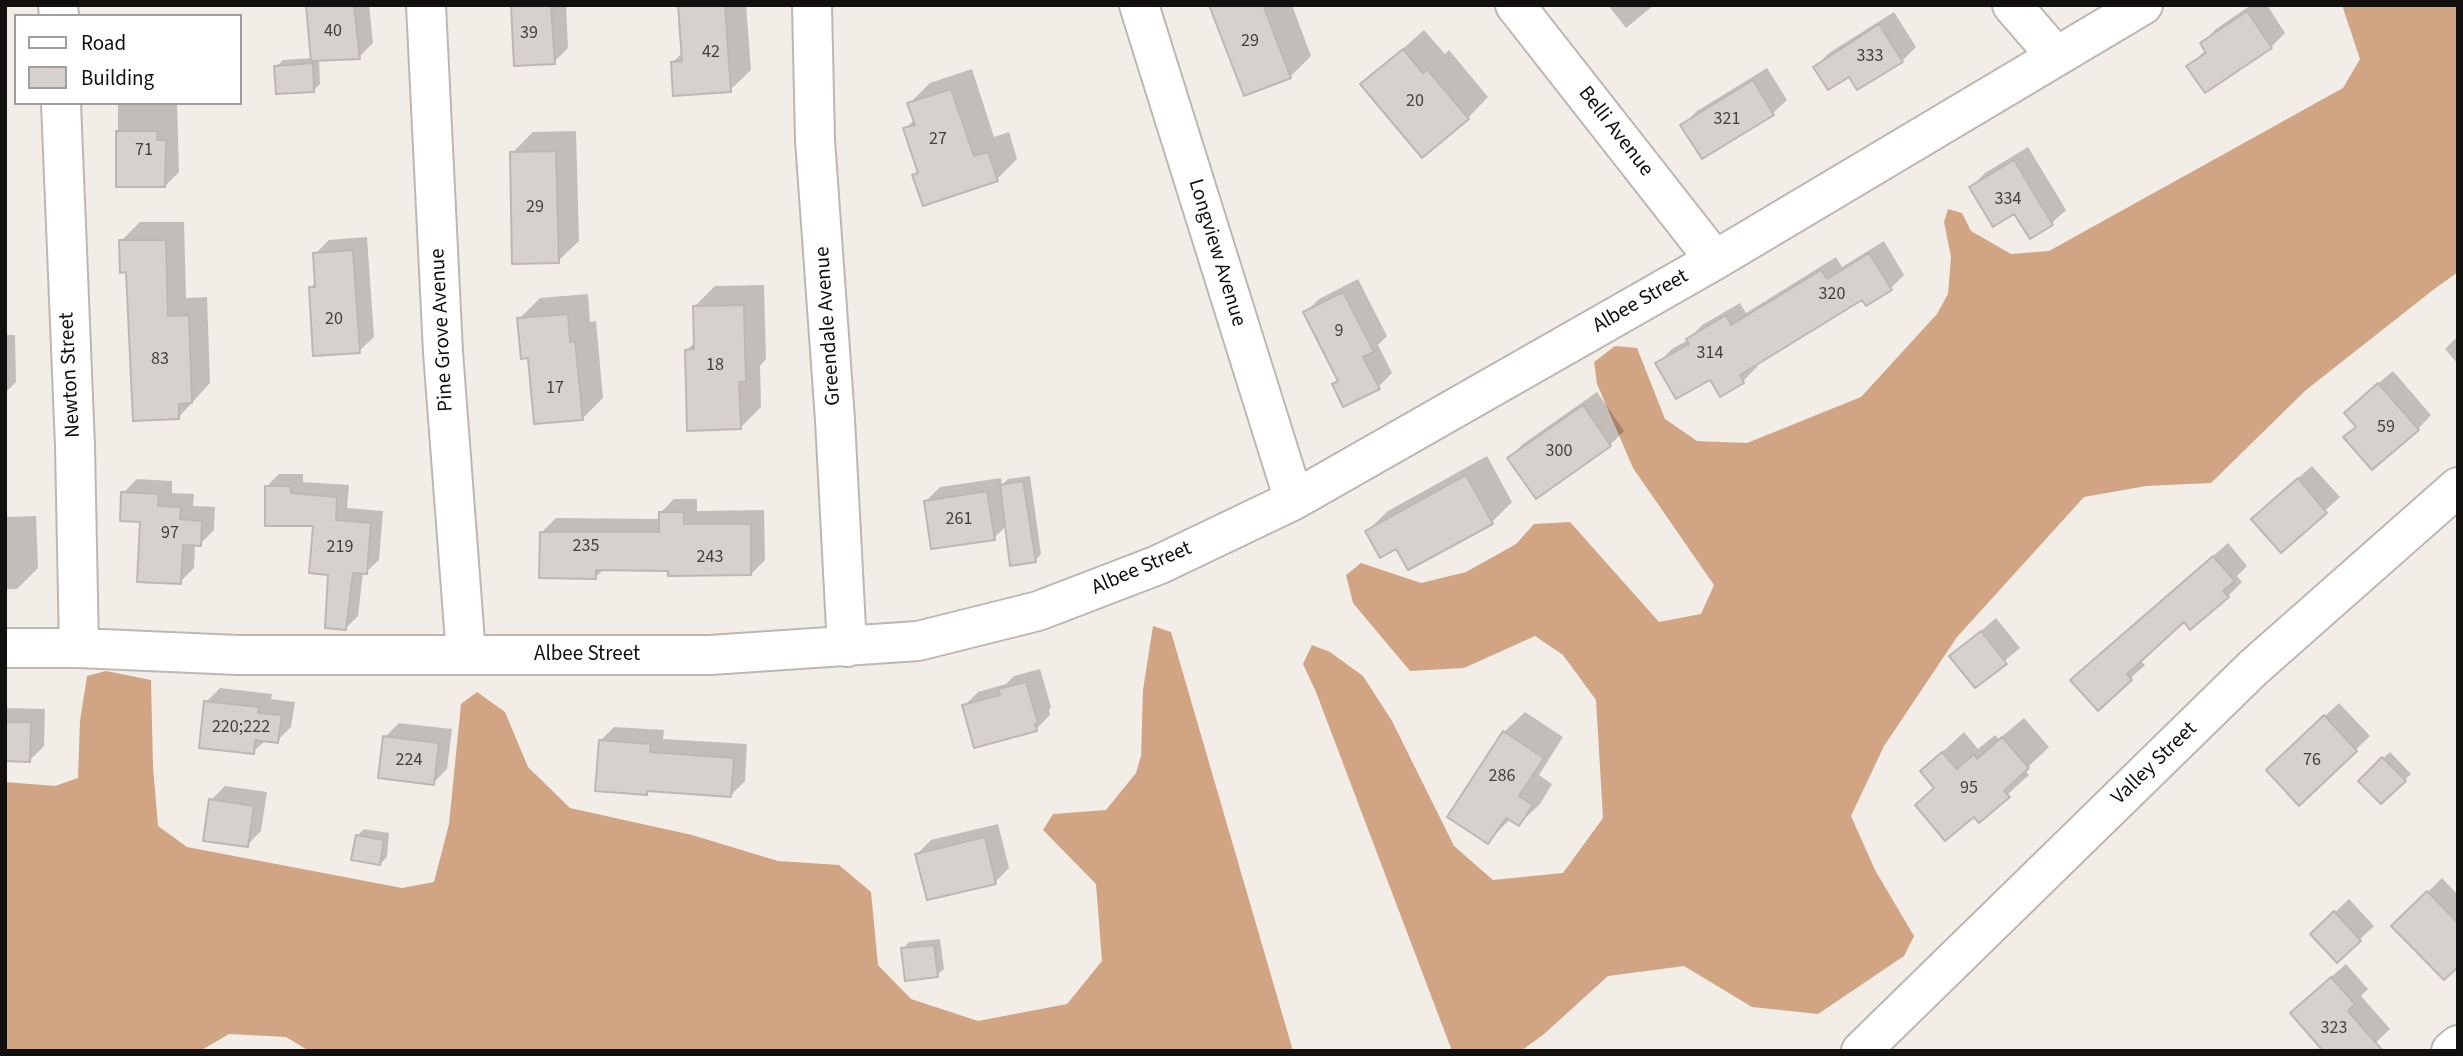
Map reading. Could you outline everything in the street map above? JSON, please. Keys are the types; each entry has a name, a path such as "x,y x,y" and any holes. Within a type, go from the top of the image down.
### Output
{"street":[{"name":"Pine Grove Avenue","path":"426,5 443,352 466,655"},
{"name":"Greendale Avenue","path":"812,5 816,140 847,647"},
{"name":"Longview Avenue","path":"1139,5 1294,500"},
{"name":"Belli Avenue","path":"1515,5 1715,260"},
{"path":"2012,5 2056,57"},
{"name":"Albee Street","path":"5,648 79,648 238,655 710,654 918,641 1038,611 1158,565 1294,500 1715,260 2143,5"},
{"name":"Newton Street","path":"61,105 75,446 79,648"},
{"name":"Valley Street","path":"1861,1051 2253,668 2458,487"},
{"path":"2451,1051 2458,1045"}],"shaded area":[{"path":"2342,5 2458,5 2458,272 2306,390 2211,483 2146,486 2084,497 1957,637 1884,746 1851,816 1875,870 1914,936 1904,956 1818,1014 1752,1007 1684,966 1608,976 1544,1034 1521,1051 1452,1051 1303,664 1312,645 1330,652 1363,676 1392,721 1454,846 1493,880 1563,873 1603,818 1596,700 1563,655 1535,636 1464,668 1410,671 1353,603 1346,575 1361,563 1421,583 1466,572 1516,544 1534,524 1570,522 1659,622 1701,614 1714,585 1633,468 1597,384 1594,362 1615,346 1637,348 1665,419 1697,441 1747,443 1861,397 1937,314 1948,294 1951,257 1944,222 1948,209 1962,213 1971,231 2011,254 2049,251 2343,88 2360,59"},
{"path":"1153,626 1171,632 1293,1051 309,1051 286,1037 229,1034 200,1051 5,1051 5,782 55,786 78,778 80,721 87,676 106,671 151,680 153,767 158,826 187,847 402,888 434,882 449,824 461,704 477,692 505,712 528,767 570,808 692,835 778,861 839,865 871,892 878,965 911,999 978,1021 1067,1004 1102,961 1096,884 1043,830 1053,814 1106,810 1136,773 1141,756 1143,690"}],"building":[{"path":"306,5 354,5 360,59 311,61"},
{"path":"511,5 551,5 555,64 514,66"},
{"path":"678,5 725,5 731,92 673,96 671,62 682,61"},
{"path":"1209,5 1263,5 1291,78 1244,96"},
{"path":"2247,11 2272,48 2205,93 2186,66 2206,53 2200,43"},
{"path":"1879,24 1903,62 1857,90 1849,77 1828,90 1813,67"},
{"path":"1403,49 1423,73 1427,69 1469,119 1422,158 1360,84"},
{"path":"313,63 314,92 276,94 274,66"},
{"path":"1753,80 1774,115 1702,159 1680,125"},
{"path":"951,89 974,156 988,152 998,181 923,206 912,175 918,173 903,128 915,125 907,103"},
{"path":"116,131 158,131 157,140 166,140 165,187 116,187"},
{"path":"556,151 559,263 512,264 510,152"},
{"path":"2014,160 2053,225 2030,239 2014,214 1993,227 1969,187"},
{"path":"119,240 166,240 168,316 189,315 192,403 179,404 179,419 133,421 126,272 120,273"},
{"path":"353,250 360,353 313,356 309,287 315,287 313,253"},
{"path":"1869,253 1892,290 1866,306 1862,300 1740,375 1744,383 1720,397 1710,380 1676,399 1655,363 1689,344 1686,339 1726,315 1731,325 1821,270 1827,279"},
{"path":"1343,292 1374,352 1363,357 1380,389 1343,407 1332,384 1338,381 1303,312"},
{"path":"744,305 746,382 739,382 741,429 687,431 685,350 694,349 693,306"},
{"path":"568,314 570,342 575,341 583,420 534,424 528,358 521,359 517,318"},
{"path":"2378,383 2419,430 2372,470 2343,437 2356,427 2344,413"},
{"path":"1583,405 1611,446 1536,499 1507,458"},
{"path":"1466,475 1493,524 1408,570 1396,549 1380,558 1365,531"},
{"path":"2298,478 2327,513 2281,553 2251,519"},
{"path":"1023,481 1036,562 1010,566 1000,485"},
{"path":"265,486 291,486 291,493 337,497 336,520 371,523 367,574 353,573 346,630 325,628 328,575 309,573 313,526 265,526"},
{"path":"987,491 995,540 931,549 924,501"},
{"path":"121,492 159,494 158,506 181,507 180,519 202,521 201,546 183,545 181,584 137,582 140,522 120,521"},
{"path":"659,512 684,512 684,524 751,524 751,575 668,576 668,571 596,570 596,579 539,578 540,532 659,532"},
{"path":"2213,556 2235,581 2223,591 2229,597 2190,630 2184,622 2127,674 2132,680 2098,711 2070,680"},
{"path":"1981,631 2007,664 1975,688 1949,656"},
{"path":"1026,682 1038,723 1035,724 1037,731 974,748 962,705 1000,695 998,689"},
{"path":"204,701 259,707 258,713 282,715 278,743 255,740 254,754 199,748"},
{"path":"2324,715 2357,751 2299,806 2266,770"},
{"path":"5,722 31,722 30,762 5,761"},
{"path":"1503,731 1544,758 1519,796 1533,805 1519,826 1506,818 1488,844 1447,817"},
{"path":"383,736 439,743 434,785 378,778"},
{"path":"2002,737 2029,768 2004,791 2010,797 1979,823 1974,817 1945,841 1915,805 1934,788 1920,771 1942,752 1957,769 1974,754 1977,759"},
{"path":"599,740 651,744 650,752 734,758 731,797 647,791 647,795 595,791"},
{"path":"2382,757 2406,781 2381,804 2358,781"},
{"path":"209,799 254,806 248,847 203,841"},
{"path":"356,835 384,840 380,865 351,860"},
{"path":"985,837 996,884 927,900 915,854"},
{"path":"2427,891 2458,923 2458,967 2444,980 2391,926"},
{"path":"2334,911 2361,941 2337,963 2310,934"},
{"path":"934,945 938,977 905,981 901,948"},
{"path":"2331,977 2355,1004 2348,1011 2383,1051 2323,1051 2290,1013"}]}
